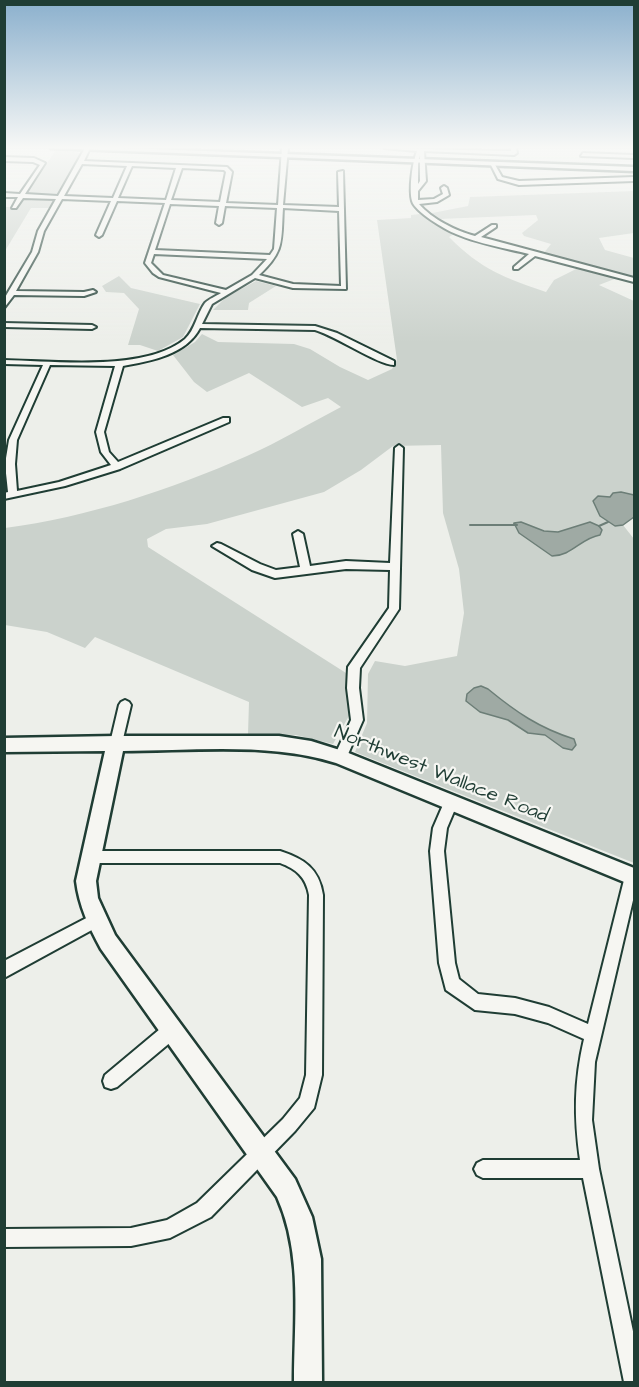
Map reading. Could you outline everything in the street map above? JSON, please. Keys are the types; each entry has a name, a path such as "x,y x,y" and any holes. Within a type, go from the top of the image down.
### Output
{"main road":[{"path":"116,743 90,857 86,881 88,898 96,920 108,942 286,1188 299,1217 308,1259 308,1383"},
{"name":"Northwest Wallace Road","path":"4,745 279,743 311,748 340,757 633,876"}],"street":[{"path":"4,306 35,252 41,231 51,213"},
{"path":"99,235 109,213"},
{"path":"165,213 148,263 155,272 225,292"},
{"path":"219,223 221,213"},
{"path":"4,362 120,364 153,358 176,348 192,336 209,303 254,276 272,257 277,249 280,213"},
{"path":"254,276 292,286 344,288 340,213"},
{"path":"424,213 446,227 476,238 634,280"},
{"path":"476,238 494,226"},
{"path":"152,252 272,257"},
{"path":"516,268 534,253"},
{"path":"12,293 84,294 93,292"},
{"path":"4,325 92,327"},
{"path":"198,326 315,328 332,333 391,363"},
{"path":"47,364 13,440 9,464 9,495 68,484 117,467 226,420"},
{"path":"117,467 105,452 100,432 120,364"},
{"path":"340,757 357,720 353,688 354,667 394,609 399,448"},
{"path":"298,534 306,569"},
{"path":"217,546 256,567 275,574 346,565 396,567"},
{"path":"116,743 125,705"},
{"path":"451,802 440,828 436,851 447,963 452,984 475,1002 515,1006 549,1015 593,1035"},
{"path":"4,1238 131,1237 170,1229 204,1209 261,1153 308,1102 314,1075 316,895 311,874 299,863 280,857 90,857"},
{"path":"633,876 593,1035 584,1087 583,1120 590,1168 634,1383"},
{"path":"4,970 96,920"},
{"path":"111,1081 172,1030"},
{"path":"483,1169 590,1168"}],"shaded area":[{"path":"5,213 28,213 5,251"},
{"path":"432,213 634,213 634,233 599,238 605,250 634,258 634,279 543,254 551,244 524,236 522,233 538,220 536,215 440,219"},
{"path":"420,214 454,234 449,237 483,265 517,282 546,292 554,280 580,267 617,278 599,285 634,301 634,517 623,525 634,539 634,863 355,752 367,723 368,674 375,661 405,666 457,656 464,613 459,569 443,513 441,445 393,446 361,470 324,492 207,524 166,529 147,539 148,547 346,673 350,714 333,744 296,735 248,734 249,702 95,637 85,648 47,632 5,625 5,528 67,517 158,491 259,451 341,407 328,398 302,407 249,373 207,392 194,382 173,355 195,342 202,334 218,342 294,344 310,349 368,380 392,369 397,360 377,220 411,218 411,215"},
{"path":"119,276 131,288 200,304 183,337 158,351 140,345 128,345 139,309 124,293 106,292 102,286"},
{"path":"256,281 276,286 249,303 248,310 213,310 226,297"},
{"path":"613,493 634,495 634,517 623,525 615,526 600,516 593,501 598,496 610,497"},
{"path":"521,522 544,531 558,532 590,522 602,530 600,535 565,553 552,556 519,533 514,523"},
{"path":"481,686 528,718 574,739 576,745 572,750 563,748 545,735 528,733 508,720 480,712 466,701 467,694"}],"waterway":[{"path":"599,526 608,522"},
{"path":"470,525 517,525 514,524"}]}
